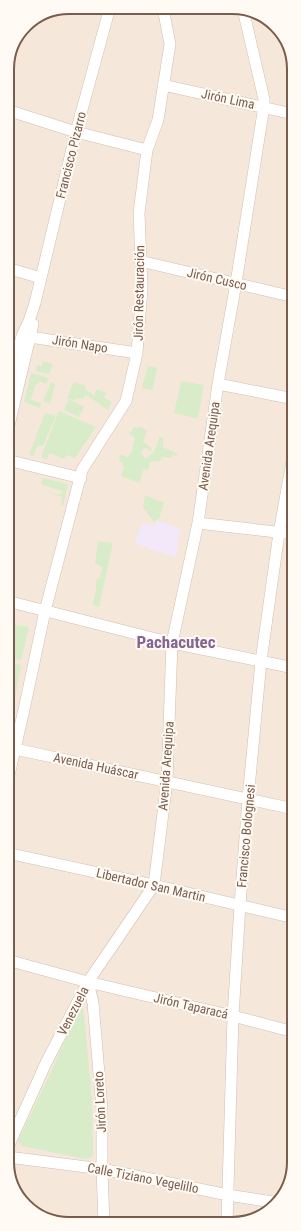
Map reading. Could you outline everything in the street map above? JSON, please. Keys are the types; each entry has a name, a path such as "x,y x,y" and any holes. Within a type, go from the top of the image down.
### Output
{"street":[{"name":"Francisco Pizarro","path":"14,371 26,336 34,322 34,303 76,132 108,14"},
{"name":"Jirón Restauración","path":"14,753 45,611 82,470 126,401 137,353 142,288 138,213 147,150 158,120 170,44 164,14"},
{"name":"Avenida Arequipa","path":"154,885 167,781 172,643 198,523 218,384 236,283 264,106 264,99 244,15"},
{"name":"Jirón Lima","path":"163,85 287,112"},
{"path":"14,112 76,132 147,150"},
{"name":"Jirón Cusco","path":"140,261 287,295"},
{"path":"14,270 41,278"},
{"name":"Francisco Pizarro","path":"14,398 26,336"},
{"name":"Jirón Napo","path":"26,336 137,353"},
{"path":"218,384 287,398"},
{"path":"14,462 81,478"},
{"name":"Francisco Bolognesi","path":"227,1217 233,1016 248,799 261,661 279,533 287,489"},
{"path":"198,523 287,534"},
{"path":"14,603 172,643 287,667"},
{"name":"Avenida Huáscar","path":"15,749 287,807"},
{"name":"Libertador San Martin","path":"14,855 287,916"},
{"name":"Venezuela","path":"14,1134 46,1063 88,982 154,885"},
{"name":"Jirón Taparacá","path":"14,962 88,982 287,1030"},
{"name":"Jirón Loreto","path":"88,982 93,1003 102,1109 104,1217"},
{"name":"Calle Tiziano Vegelillo","path":"14,1158 102,1169 228,1195 270,1202"}],"shaded area":[{"path":"61,14 243,15 260,21 266,25 278,38 287,61 287,1166 283,1183 278,1193 266,1206 240,1217 58,1216 41,1210 35,1206 23,1193 14,1170 14,65 16,54 25,35 41,21"},
{"path":"157,520 180,529 176,558 135,543 142,523 155,526"}],"green space":[{"path":"42,361 53,364 49,374 36,371 37,365 42,366"},
{"path":"148,366 157,368 153,390 142,388"},
{"path":"31,373 49,378 46,384 39,381 38,384 35,385 31,400 41,403 40,408 24,402"},
{"path":"181,381 204,385 198,419 174,413"},
{"path":"51,382 55,385 50,404 43,401"},
{"path":"74,382 86,386 85,389 94,396 97,389 106,393 104,398 112,402 108,410 86,395 83,399 77,398 73,400 67,398"},
{"path":"69,399 84,407 79,417 64,410"},
{"path":"59,411 96,427 75,458 67,455 64,459 49,453 47,460 41,457"},
{"path":"45,413 56,416 43,446 37,446 34,456 29,455"},
{"path":"134,427 141,427 147,431 143,442 151,448 151,451 145,448 141,452 145,459 151,455 155,449 159,436 163,438 163,447 177,454 177,456 172,454 172,458 163,457 160,461 150,462 148,470 143,469 140,483 121,476 124,468 119,460 120,454 128,457 132,451 135,438 127,431 131,432"},
{"path":"43,478 68,484 63,506 61,505 62,497 52,494 60,495 62,491 41,484"},
{"path":"145,495 164,503 159,518 154,522 143,507"},
{"path":"98,541 113,543 99,607 92,605 96,592 96,580 99,579 103,567 95,564"},
{"path":"14,625 29,627 21,660 14,658"},
{"path":"14,664 21,665 14,704"},
{"path":"80,1006 82,1007 84,1013 92,1100 93,1157 85,1159 22,1146 18,1141"}],"district":[{"name":"Pachacutec","path":"176,642"}]}
